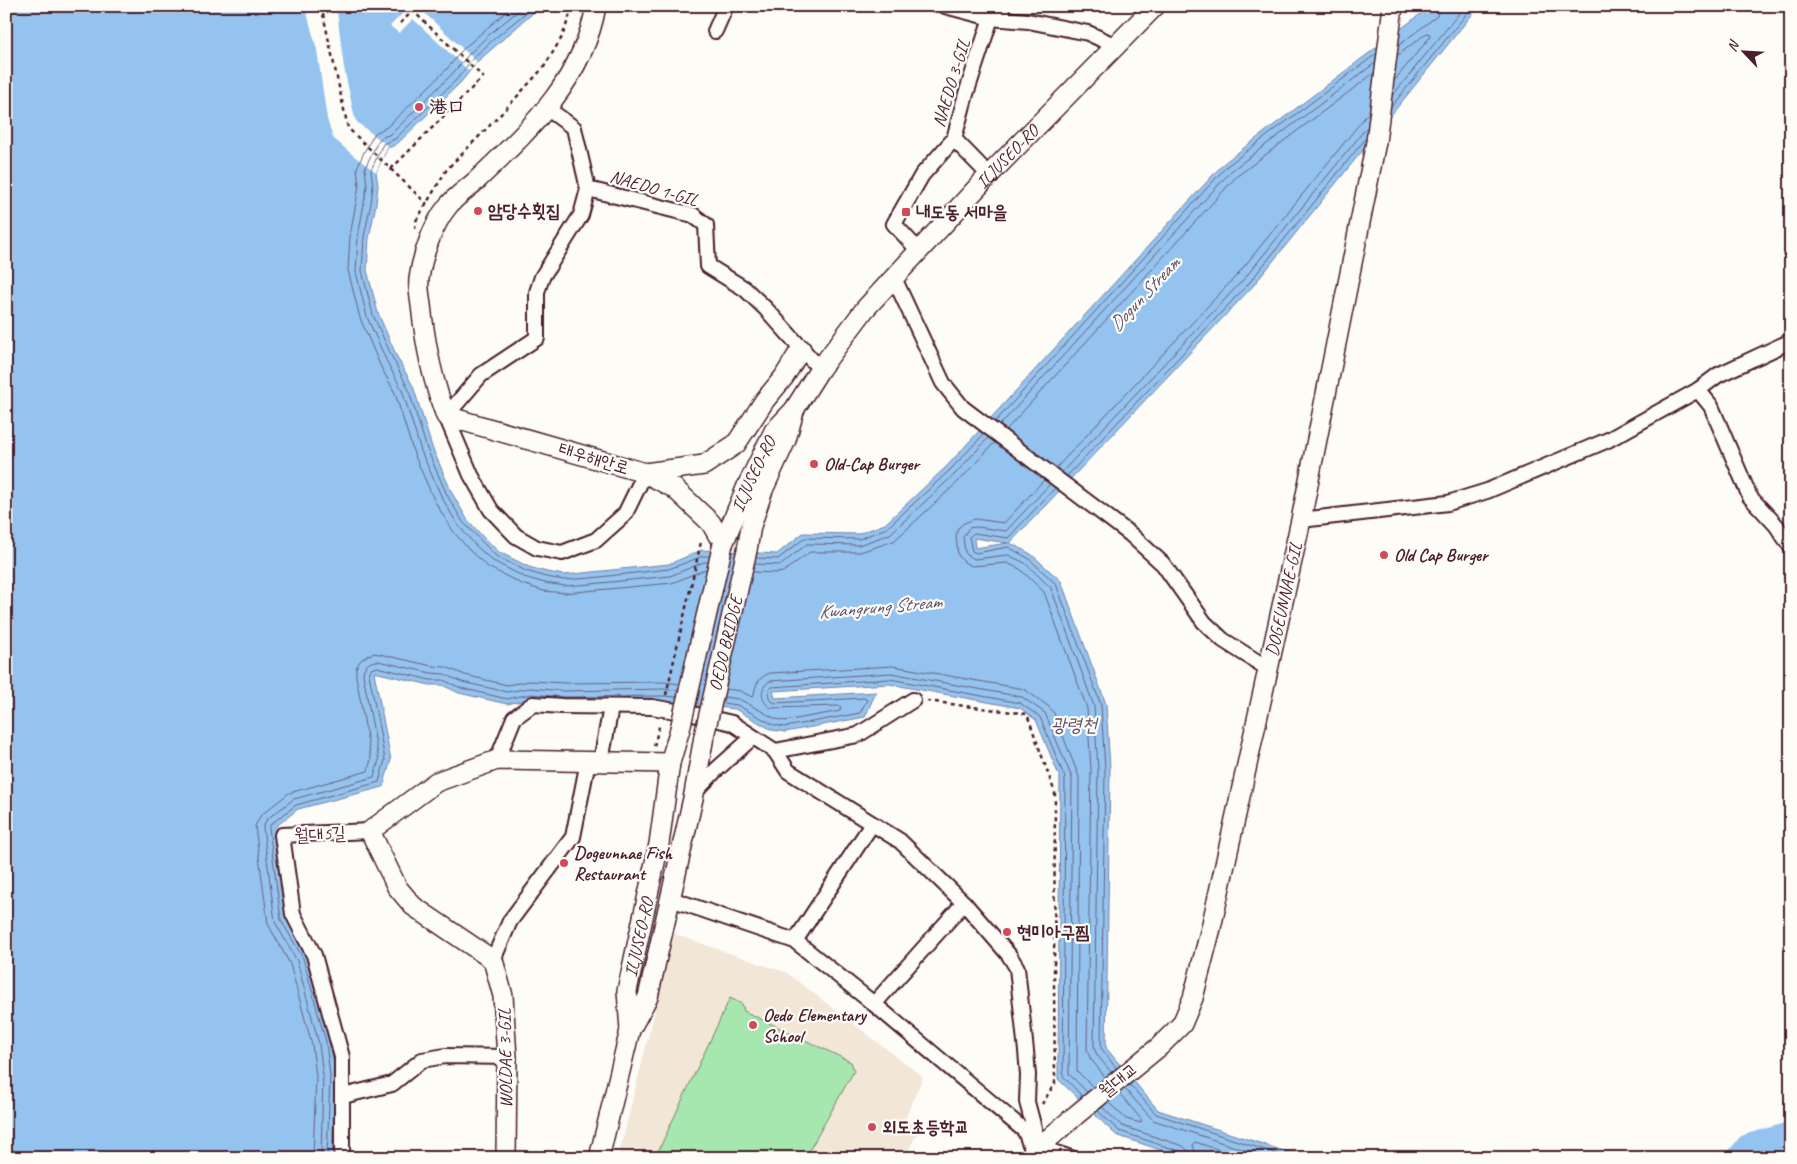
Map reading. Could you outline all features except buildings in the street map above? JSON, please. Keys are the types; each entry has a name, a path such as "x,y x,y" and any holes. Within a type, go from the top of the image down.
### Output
{"street":[{"name":"태우해안로","path":"446,416 645,473 625,514 596,540 562,553 537,548 516,536 491,510 471,475 446,416 436,389 424,330 419,281 424,252 441,217 448,206 476,182 548,109 575,67 593,20 596,6"},
{"path":"715,31 726,6"},
{"path":"945,6 998,14 1088,33 1116,46"},
{"name":"ILJUSEO-RO","path":"723,544 747,486 774,431 794,410 820,369 865,309 989,175 1155,6"},
{"name":"DOGEUNNAE-GIL","path":"1160,1046 1182,1024 1193,998 1211,928 1301,520 1376,142 1393,6"},
{"name":"NAEDO 3-GIL","path":"918,251 894,224 922,174 954,140 966,94 998,14"},
{"path":"548,109 574,128 588,189"},
{"path":"954,140 989,175"},
{"name":"NAEDO 1-GIL","path":"446,416 481,375 537,338 537,292 542,277 581,215 588,189 693,215 700,220 706,225 708,266 746,289 820,369"},
{"path":"894,278 943,383 964,408 1130,534 1162,564 1204,622 1223,640 1268,668"},
{"path":"1301,520 1448,503 1487,491 1608,440 1698,390 1718,375 1791,341"},
{"path":"645,473 704,465 736,444 765,400 784,377 801,349"},
{"path":"1698,390 1711,406 1750,497 1776,526 1791,547"},
{"name":"ILJUSEO-RO","path":"747,550 751,526 763,490 786,440 794,410"},
{"path":"645,473 674,488 711,523 723,544"},
{"name":"OEDO BRIDGE","path":"680,729 723,544"},
{"name":"OEDO BRIDGE","path":"704,736 747,550"},
{"path":"775,751 858,735 913,700"},
{"path":"497,760 514,718 533,704 664,707 732,723 775,751 788,771 900,841 964,903 1009,955 1017,968 1028,1075 1027,1102 1035,1154"},
{"path":"370,832 397,887 413,906 493,960 510,921 573,837 610,707"},
{"name":"ILJUSEO-RO","path":"630,1030 627,991 659,844 670,763 680,729"},
{"name":"ILJUSEO-RO","path":"599,1158 630,1030 648,997 694,794 704,736"},
{"path":"694,794 716,770 753,737"},
{"name":"월대5길","path":"342,1158 342,1057 314,955 293,914 282,836 370,832 436,782 497,760 670,763"},
{"path":"795,941 872,824"},
{"path":"670,899 795,941 874,1004 1025,1131 1035,1154"},
{"path":"874,1004 964,903"},
{"name":"WOLDAE 3-GIL","path":"493,960 503,996 507,1056 506,1158"},
{"name":"월대교","path":"1035,1154 1076,1115 1160,1046"},
{"path":"343,1096 392,1084 422,1060 444,1056 507,1056"},
{"path":"1035,1154 1071,1158"}],"path":[{"path":"414,231 416,221 447,169 544,67 562,37 573,6"},
{"path":"391,169 483,77 413,11 398,25"},
{"path":"323,14 348,128 441,217"},
{"path":"653,753 702,544 699,538"},
{"path":"913,700 1027,714 1055,793 1055,1083 1031,1120"}],"shaded area":[{"name":"Oedo Elementary School","path":"674,934 787,973 923,1077 905,1119 919,1129 905,1158 618,1158"}],"green space":[{"path":"730,998 742,1004 744,1011 851,1062 854,1071 805,1158 655,1158"}],"water":[{"path":"6,6 541,6 477,62 461,82 398,143 388,147 376,172 378,185 369,238 367,270 378,313 397,357 413,386 432,447 452,493 467,519 499,552 529,567 564,575 669,564 702,550 777,554 803,533 858,534 885,524 947,466 1224,163 1431,6 1479,6 1253,286 1010,543 1031,554 1061,581 1106,704 1110,768 1106,1048 1158,1110 1284,1151 1332,1158 1184,1158 1116,1135 1058,1079 1060,778 1036,720 1020,708 889,684 773,691 775,698 876,692 865,717 785,732 772,730 735,709 664,701 609,702 531,699 507,704 459,693 442,685 430,685 374,672 391,760 383,787 298,809 274,828 286,919 307,956 331,1041 335,1076 332,1158 6,1158","holes":["974,538 1008,543 975,548"]}],"pier":[{"path":"309,6 335,6 344,68 355,119 388,146 376,172 333,138 327,119 317,50 307,13"},
{"path":"410,6 417,6 477,62 469,71 413,19 399,33 390,26"}],"waterway":[{"name":"Kwangrung Stream","path":"1741,1158 1749,1148 1791,1136"}],"place":[{"name":"港口","path":"419,107"},
{"name":"암당수횟집","path":"478,211"},
{"name":"내도동 서마을","path":"906,212"},
{"name":"Old-Cap Burger","path":"814,464"},
{"name":"Old Cap Burger","path":"1384,555"},
{"name":"Dogeunnae Fish Restaurant","path":"564,863"},
{"name":"현미아구찜","path":"1007,932"},
{"name":"Oedo Elementary School","path":"753,1025"},
{"name":"외도초등학교","path":"872,1127"}],"water label":[{"name":"Dogun Stream","path":"1144,293"},
{"name":"광령천","path":"1074,724"}]}
